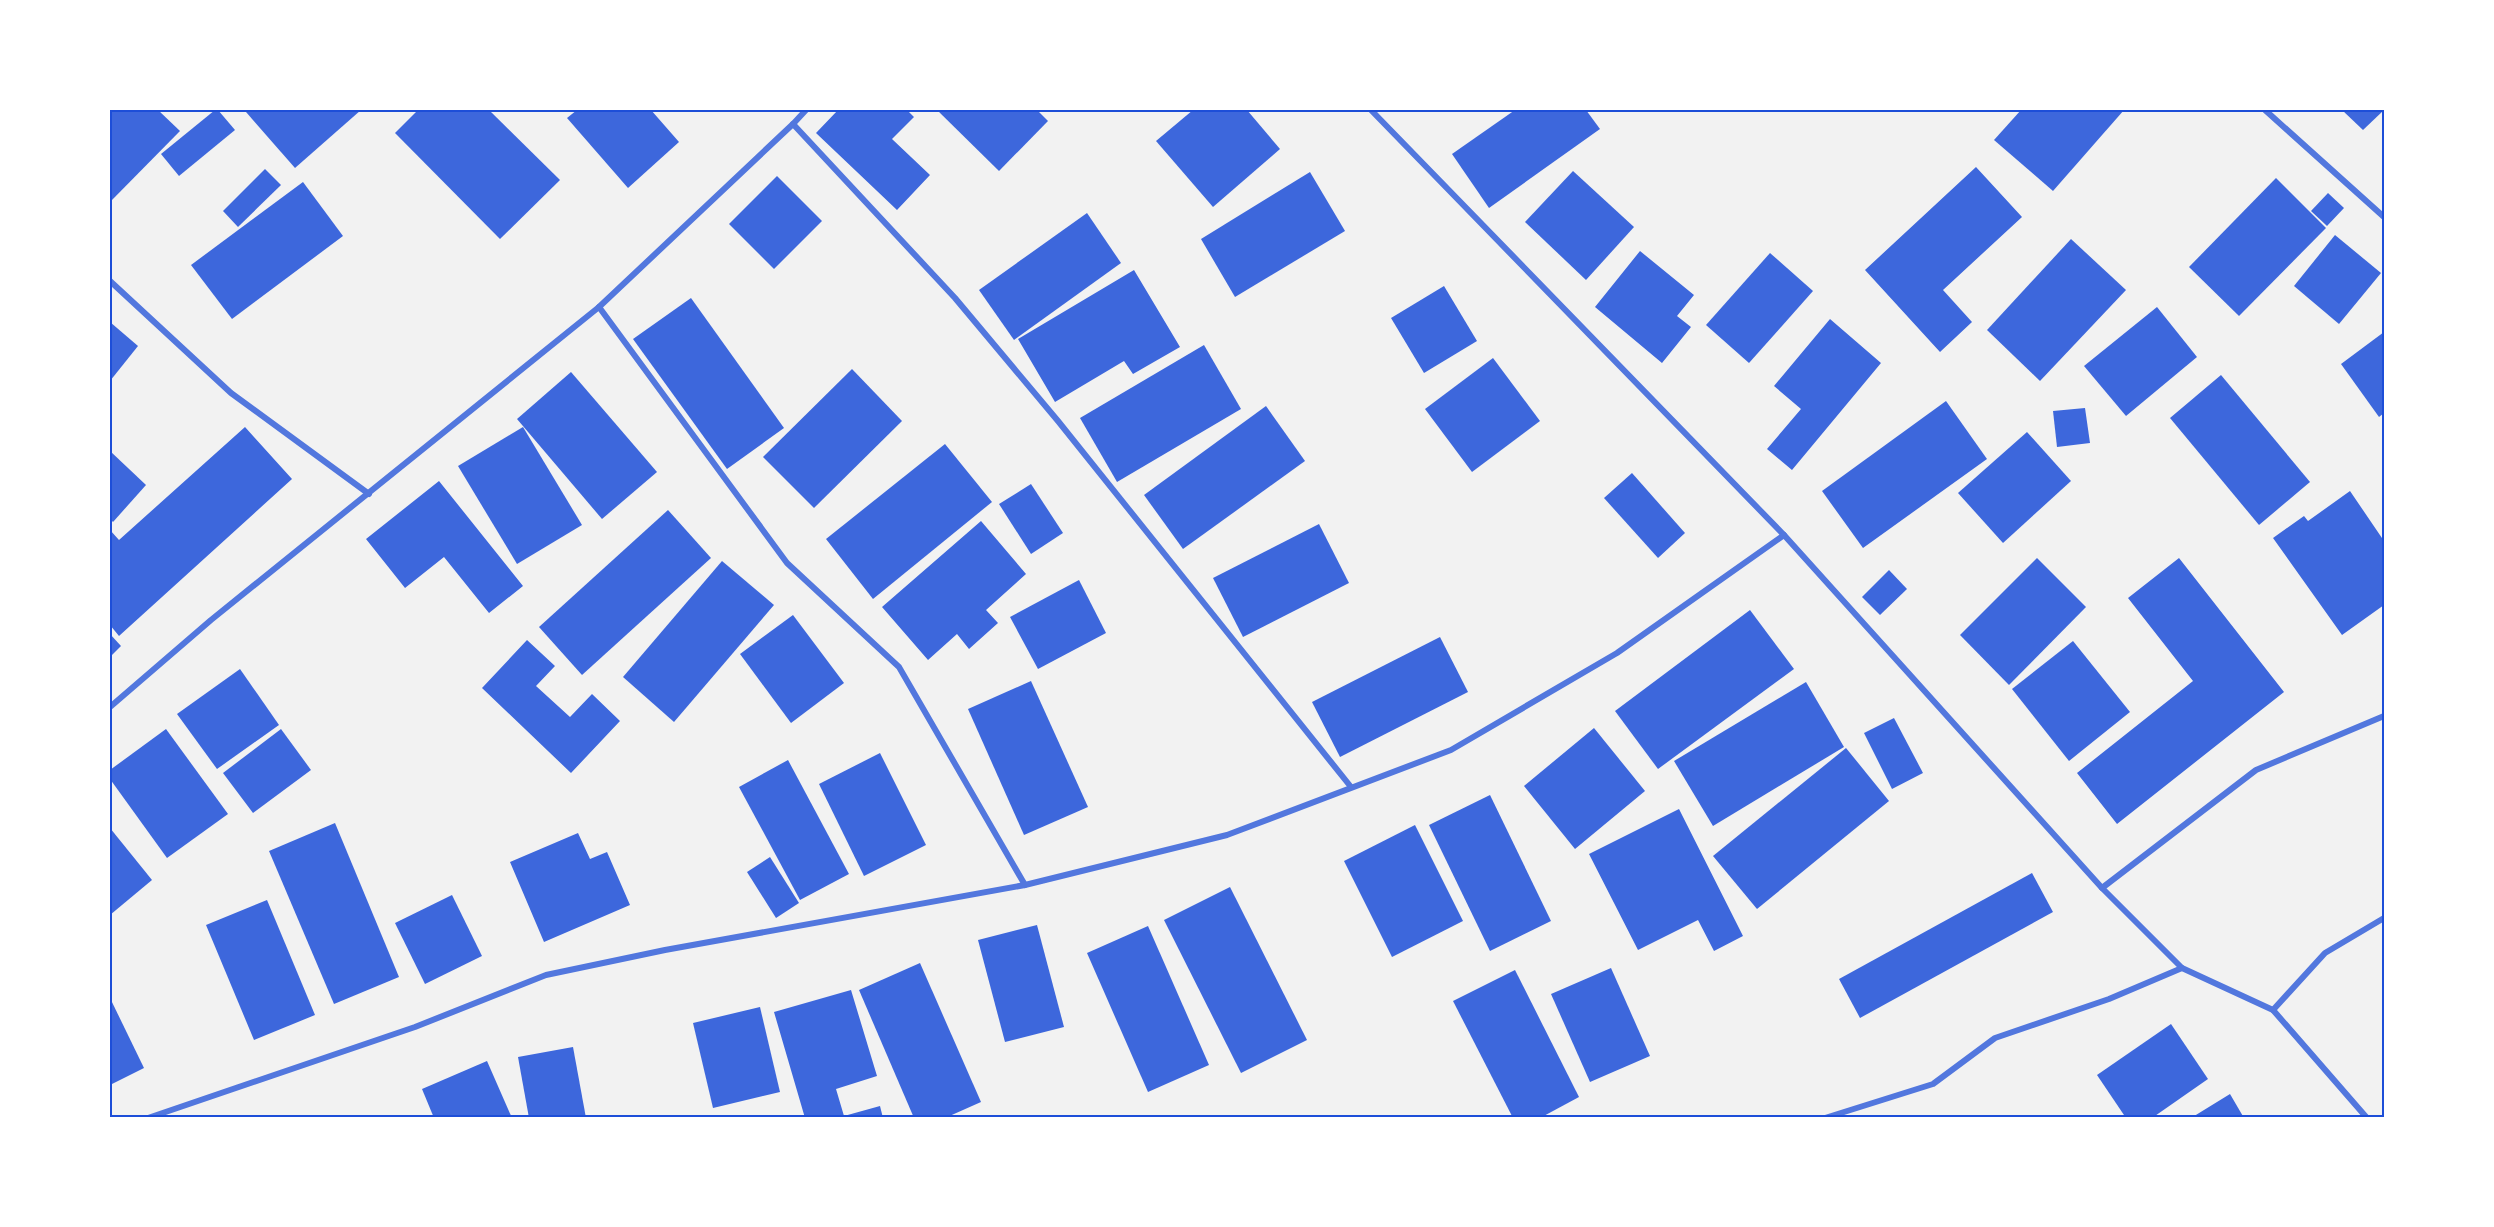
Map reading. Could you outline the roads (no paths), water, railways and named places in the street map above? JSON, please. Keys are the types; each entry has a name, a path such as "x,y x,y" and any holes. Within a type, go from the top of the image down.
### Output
{"street":[{"path":"110,707 211,620 599,308 806,110"},
{"path":"1371,110 1784,535 2102,888 2182,968 2273,1010 2367,1118"},
{"path":"2265,110 2385,217"},
{"path":"793,124 955,298 1058,421 1351,787"},
{"path":"110,281 231,393 369,494"},
{"path":"599,308 787,563 898,667 1025,885"},
{"path":"148,1118 415,1027 546,975 664,950 1025,885 1227,835 1451,750 1617,653 1784,535"},
{"path":"2102,888 2256,770 2385,716"},
{"path":"2273,1010 2325,953 2385,918"},
{"path":"1825,1118 1933,1084 1995,1038 2109,999 2182,968"}]}
